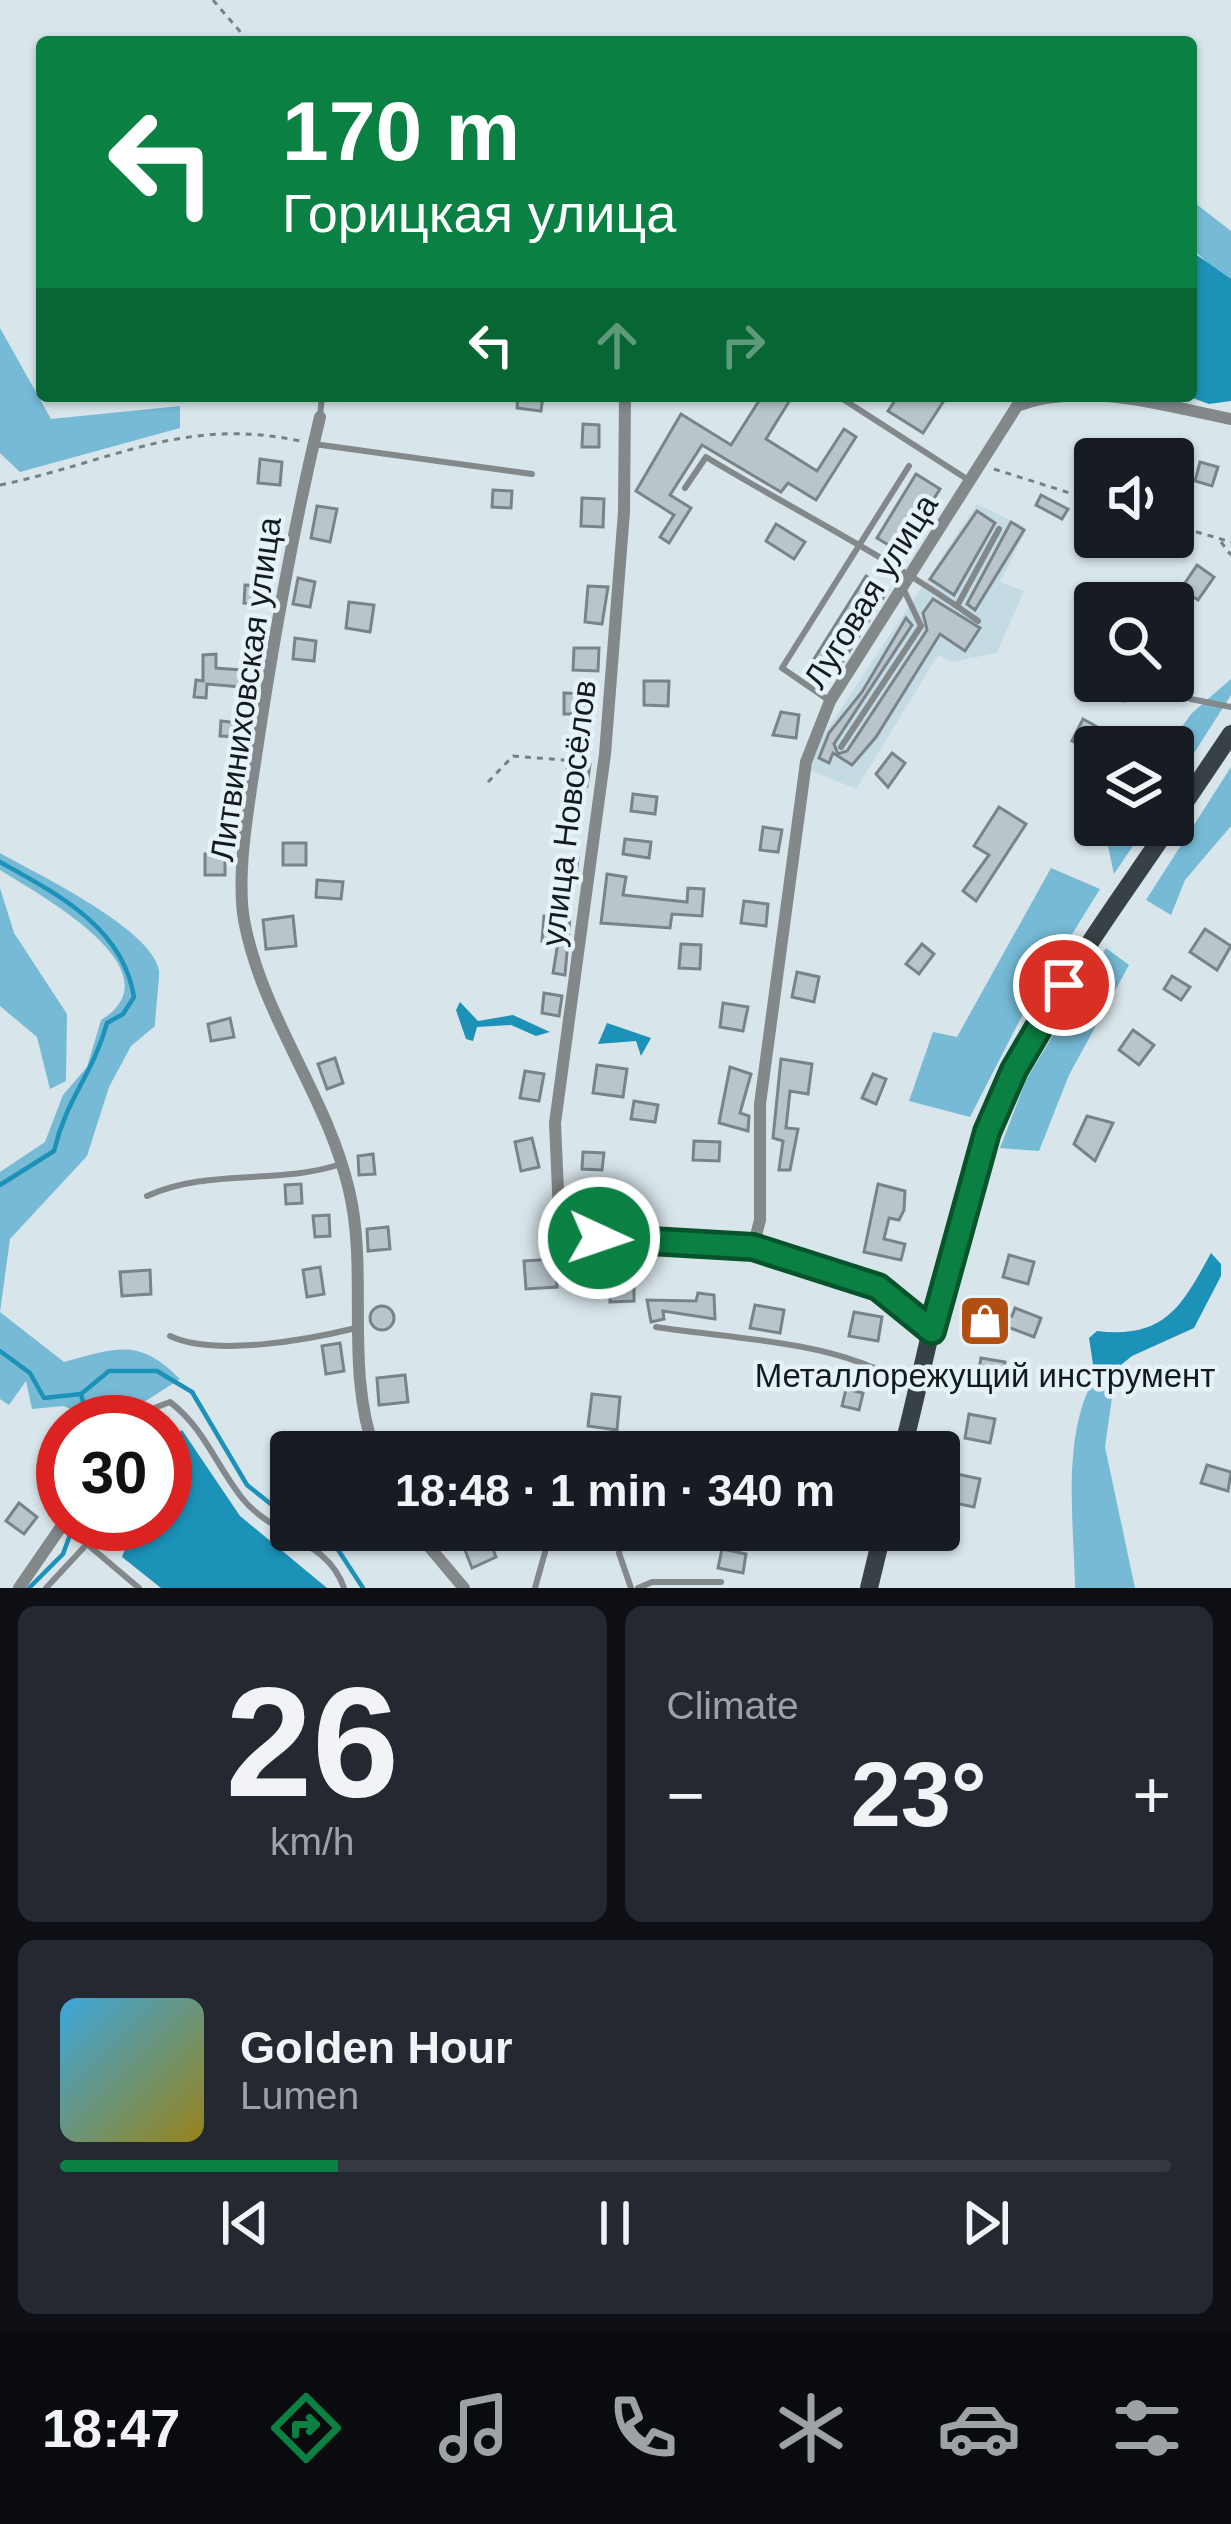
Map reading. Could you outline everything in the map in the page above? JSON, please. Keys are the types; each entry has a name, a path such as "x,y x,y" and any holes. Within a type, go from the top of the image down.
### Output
{"main road":[{"path":"1194,789 1231,734"},
{"path":"907,1431 987,1132 1014,1070 1156,846"},
{"path":"869,1588 878,1551"}],"street":[{"name":"улица Новосёлов","path":"625,402 624,512 604,764 555,1123 560,1236 753,1247"},
{"path":"1017,406 1027,402"},
{"path":"1145,402 1231,419"},
{"name":"Луговая улица","path":"753,1247 760,1220 760,1104 806,763 830,701 1017,406"},
{"name":"Литвиниховская улица","path":"320,417 292,536 264,706 248,814 243,917 280,1031 330,1127 350,1195 356,1328 372,1431"},
{"path":"753,1247 878,1287 932,1331"},
{"path":"19,1588 44,1551"},
{"path":"433,1551 464,1588"}],"lane":[{"path":"320,417 321,402"},
{"path":"847,402 970,481"},
{"path":"1011,402 1017,406"},
{"path":"314,444 532,474"},
{"path":"685,488 706,457 858,547 912,573 978,621"},
{"path":"830,701 782,668 909,466"},
{"path":"957,606 999,529"},
{"path":"841,747 921,626 903,588"},
{"path":"1194,700 1231,707"},
{"path":"147,1196 175,1184 310,1174 341,1164"},
{"path":"656,1327 828,1353 885,1368 917,1392"},
{"path":"170,1336 189,1345 264,1342 356,1328"},
{"path":"192,1418 244,1502 332,1561 344,1588"},
{"path":"46,1588 80,1551"},
{"path":"95,1551 139,1588"},
{"path":"535,1588 546,1551"},
{"path":"619,1551 635,1588 652,1582 721,1582"}],"path":[{"path":"213,0 244,36"},
{"path":"0,485 58,473 157,440 194,435 248,430 314,444"},
{"path":"980,464 1074,494"},
{"path":"1194,532 1231,542"},
{"path":"1218,539 1231,555"},
{"path":"488,782 513,756 604,764"}],"shaded area":[{"path":"1197,205 1231,231 1231,286 1197,253"},
{"path":"1197,255 1231,279 1231,401 1209,404 1197,400"},
{"path":"0,328 36,392 36,402 41,402 51,419 180,406 180,428 20,472 0,453"},
{"path":"977,504 1027,528 1000,582 1024,591 997,653 951,662 938,655 856,789 810,770 824,734"},
{"path":"1231,679 1231,695 1194,753 1194,726 1182,726"},
{"path":"1231,767 1231,826 1185,880 1171,915 1146,900 1181,846 1194,846 1194,825"},
{"path":"1108,846 1133,846 1114,874"},
{"path":"0,853 114,920 151,954 159,973 155,1026 131,1046 109,1087 87,1156 10,1239 0,1312 0,1172 45,1142 63,1095 87,1067 101,1020 121,1001 124,979 95,936 0,870"},
{"path":"1051,868 1100,889 1025,1010 970,1117 909,1101 933,1032 957,1037"},
{"path":"0,888 14,933 67,1014 66,1081 50,1089 37,1037 0,1006"},
{"path":"1106,948 1129,965 1069,1075 1039,1151 1000,1148 1026,1080"},
{"path":"460,1002 478,1021 513,1015 550,1032 536,1036 511,1025 477,1027 473,1041 466,1039 456,1010"},
{"path":"607,1023 651,1038 641,1056 636,1041 598,1044"},
{"path":"1211,1253 1221,1264 1221,1276 1194,1328 1132,1356 1101,1381 1095,1377 1089,1338 1097,1331 1139,1330 1169,1315 1191,1289"},
{"path":"0,1312 64,1362 127,1350 152,1357 180,1379 155,1395 36,1395 36,1409 32,1409 26,1381 9,1405 0,1399"},
{"path":"1116,1369 1105,1447 1135,1588 1075,1588 1072,1480 1077,1425 1095,1377 1101,1381"},
{"path":"192,1445 240,1516 270,1541 270,1551 282,1551 327,1588 161,1588 122,1557 124,1551 192,1551"}],"building":[{"path":"518,402 542,402 541,411 517,408"},
{"path":"758,402 789,402 766,439 817,471 844,429 856,437 816,500 788,483 781,492 702,445 670,495 691,508 669,543 660,537 674,515 636,491 681,414 731,445"},
{"path":"894,402 943,402 923,433 888,411"},
{"path":"583,424 599,425 599,447 582,447"},
{"path":"260,459 282,462 280,485 258,483"},
{"path":"1200,462 1218,467 1212,486 1195,481"},
{"path":"916,474 940,489 900,552 877,538"},
{"path":"493,490 512,491 511,508 492,507"},
{"path":"1041,495 1068,509 1062,519 1036,505"},
{"path":"582,498 604,499 603,527 581,526"},
{"path":"317,506 337,509 330,542 311,538"},
{"path":"977,511 995,523 954,595 930,579"},
{"path":"1011,522 1024,530 975,610 967,604"},
{"path":"776,524 805,542 794,559 766,541"},
{"path":"1197,565 1214,577 1198,600 1194,582 1186,582"},
{"path":"866,576 888,590 831,680 809,667"},
{"path":"298,578 315,582 310,607 293,604"},
{"path":"245,585 271,586 270,604 244,603"},
{"path":"588,586 608,587 602,624 585,622"},
{"path":"933,599 980,628 965,651 940,634 876,737 852,765 833,753 829,763 819,758 829,733 862,692 906,618 912,625 834,744 838,754 847,751 927,630 923,613"},
{"path":"349,602 374,605 370,632 346,628"},
{"path":"295,638 316,641 314,661 293,659"},
{"path":"574,648 599,648 598,671 573,670"},
{"path":"216,654 216,668 255,671 254,688 207,684 206,698 194,697 196,680 203,681 203,655"},
{"path":"644,681 669,681 668,706 644,705"},
{"path":"564,693 585,694 585,714 564,714"},
{"path":"781,712 799,715 796,738 773,735"},
{"path":"221,721 242,723 241,737 220,736"},
{"path":"892,753 905,763 888,787 876,774"},
{"path":"568,762 590,764 587,786 566,783"},
{"path":"633,794 657,797 655,814 631,811"},
{"path":"999,807 1026,824 976,901 963,891 989,855 974,846"},
{"path":"763,827 782,830 778,852 760,850"},
{"path":"625,839 651,842 649,858 623,854"},
{"path":"283,843 306,843 306,865 283,865"},
{"path":"205,854 225,854 225,875 205,875"},
{"path":"560,856 578,858 576,875 558,873"},
{"path":"607,874 626,877 623,895 687,902 688,888 704,889 702,916 672,914 670,928 601,923"},
{"path":"317,880 343,882 341,899 316,897"},
{"path":"744,901 768,904 766,926 741,923"},
{"path":"293,916 296,946 266,949 263,920"},
{"path":"544,916 570,917 565,975 553,973 558,942 542,941"},
{"path":"1205,929 1231,946 1217,970 1190,952"},
{"path":"681,944 701,945 700,969 679,968"},
{"path":"922,944 934,954 919,974 906,964"},
{"path":"797,972 819,977 814,1002 792,997"},
{"path":"1172,976 1190,987 1181,1000 1164,989"},
{"path":"544,993 562,996 559,1016 542,1013"},
{"path":"723,1003 748,1007 743,1031 720,1027"},
{"path":"230,1018 234,1037 211,1041 208,1024"},
{"path":"1133,1030 1154,1045 1139,1065 1119,1050"},
{"path":"335,1058 343,1083 327,1089 318,1064"},
{"path":"781,1059 812,1064 808,1094 790,1091 786,1128 798,1129 790,1170 779,1170 783,1141 773,1138"},
{"path":"597,1065 627,1069 623,1097 593,1093"},
{"path":"730,1067 751,1074 740,1113 749,1116 748,1131 719,1123"},
{"path":"525,1071 544,1074 539,1101 520,1098"},
{"path":"873,1074 886,1079 876,1104 862,1098"},
{"path":"634,1101 658,1105 655,1122 631,1119"},
{"path":"1087,1116 1113,1123 1095,1161 1074,1144"},
{"path":"532,1138 539,1167 521,1171 515,1142"},
{"path":"694,1141 720,1142 719,1161 693,1160"},
{"path":"583,1152 604,1153 602,1170 582,1169"},
{"path":"373,1154 375,1174 359,1175 358,1156"},
{"path":"301,1184 302,1203 286,1204 285,1185"},
{"path":"878,1184 905,1191 904,1210 899,1220 889,1218 884,1239 905,1244 901,1260 864,1252"},
{"path":"329,1215 330,1236 315,1237 313,1216"},
{"path":"388,1227 390,1249 368,1251 367,1229"},
{"path":"1009,1255 1034,1262 1028,1284 1003,1277"},
{"path":"555,1259 557,1287 526,1289 524,1261"},
{"path":"320,1267 324,1294 307,1297 303,1270"},
{"path":"150,1270 151,1294 122,1296 120,1272"},
{"path":"610,1284 634,1284 634,1301 610,1302"},
{"path":"698,1293 714,1295 715,1319 663,1311 664,1319 651,1322 647,1300 696,1301"},
{"path":"755,1305 784,1310 780,1333 750,1328"},
{"path":"983,1305 1012,1316 1015,1308 1041,1318 1034,1337 992,1321 987,1336 974,1331"},
{"path":"382,1306 394,1318 382,1330 370,1318"},
{"path":"854,1312 882,1317 878,1341 849,1336"},
{"path":"340,1343 344,1371 326,1374 322,1346"},
{"path":"981,1358 1005,1362 1001,1388 976,1384"},
{"path":"405,1375 408,1402 379,1405 377,1378"},
{"path":"846,1389 863,1393 859,1410 842,1406"},
{"path":"592,1394 620,1397 617,1430 588,1426"},
{"path":"969,1414 995,1419 990,1443 965,1438"},
{"path":"1207,1465 1231,1472 1228,1491 1201,1483"},
{"path":"960,1475 980,1479 974,1507 960,1504"},
{"path":"19,1503 36,1516 24,1534 6,1521"},
{"path":"465,1551 494,1551 496,1557 472,1568"},
{"path":"722,1551 746,1554 743,1573 718,1568"}],"waterway":[{"path":"0,862 65,900 102,932 127,972 134,997 123,1014 107,1023 54,1151 0,1185"},
{"path":"0,1351 30,1373 44,1398 81,1394 109,1371 157,1371 192,1392 247,1485 270,1503"},
{"path":"29,1588 64,1551"},
{"path":"339,1551 363,1588"}],"place":[{"name":"Металлорежущий инструмент","path":"985,1321"}],"route":[{"path":"599,1238 753,1247 878,1287 932,1331 987,1132 1014,1070 1064,985"}]}
